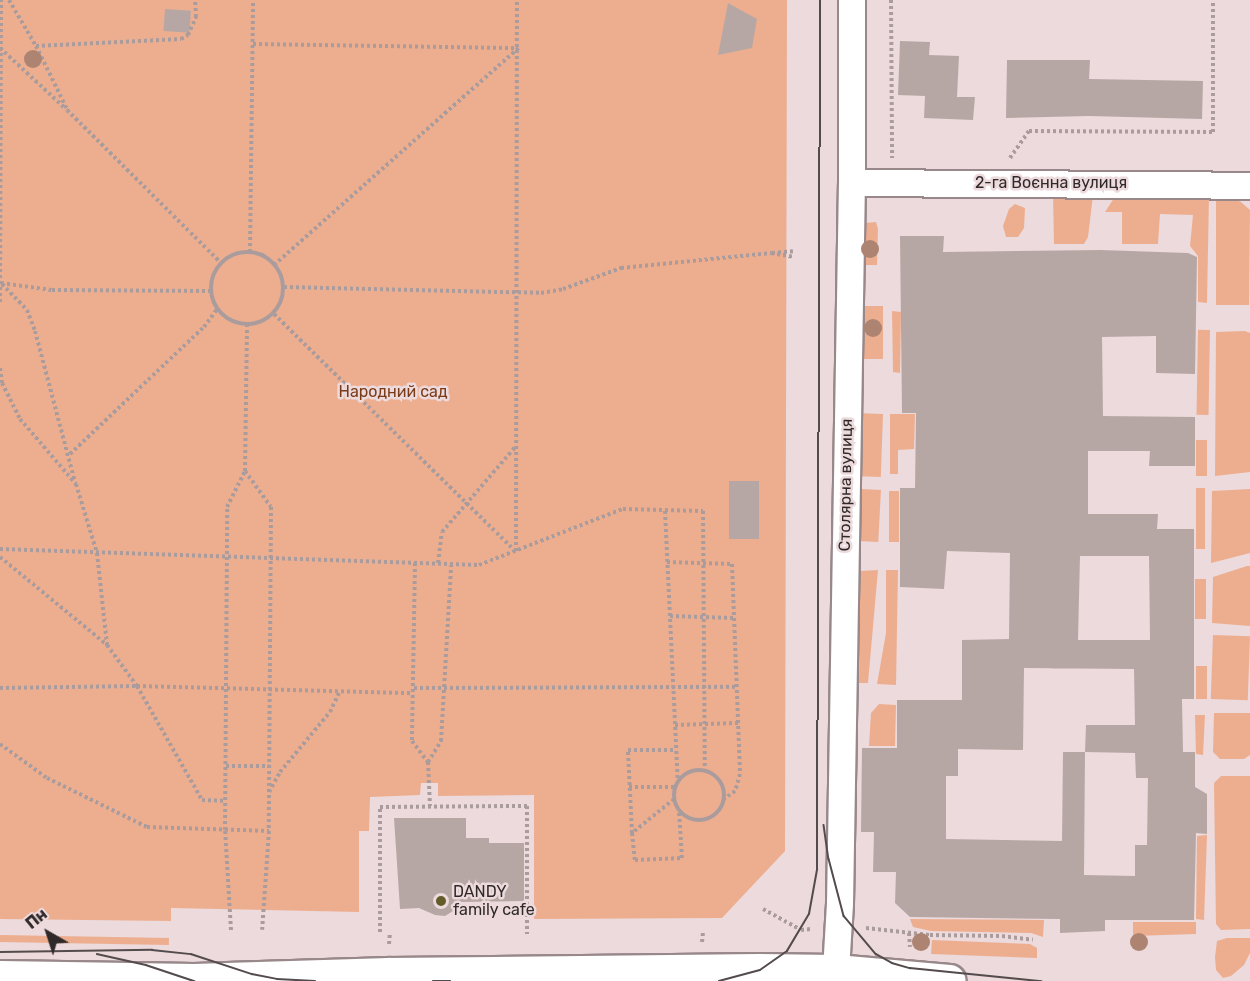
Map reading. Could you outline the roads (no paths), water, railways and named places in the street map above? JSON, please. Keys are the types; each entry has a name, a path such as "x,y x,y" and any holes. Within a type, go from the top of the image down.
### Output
{"street":[{"name":"Столярна вулиця","path":"836,970 840,904 852,183 852,0"},
{"name":"2-га Воєнна вулиця","path":"852,183 1250,186"},
{"path":"0,977 258,980 389,974 836,970 950,981"}],"tram line":[{"path":"719,981 760,970 787,951 809,914 817,870 820,0"},
{"path":"824,825 829,859 844,916 876,954 892,963 910,968 1041,981"},
{"path":"0,952 152,950 191,954 252,974 277,979 315,981"},
{"path":"97,954 146,965 194,981"},
{"path":"433,981 450,981"}],"place":[{"name":"DANDY family cafe","path":"441,901"}],"park label":[{"name":"Народний сад","path":"393,392"}]}
